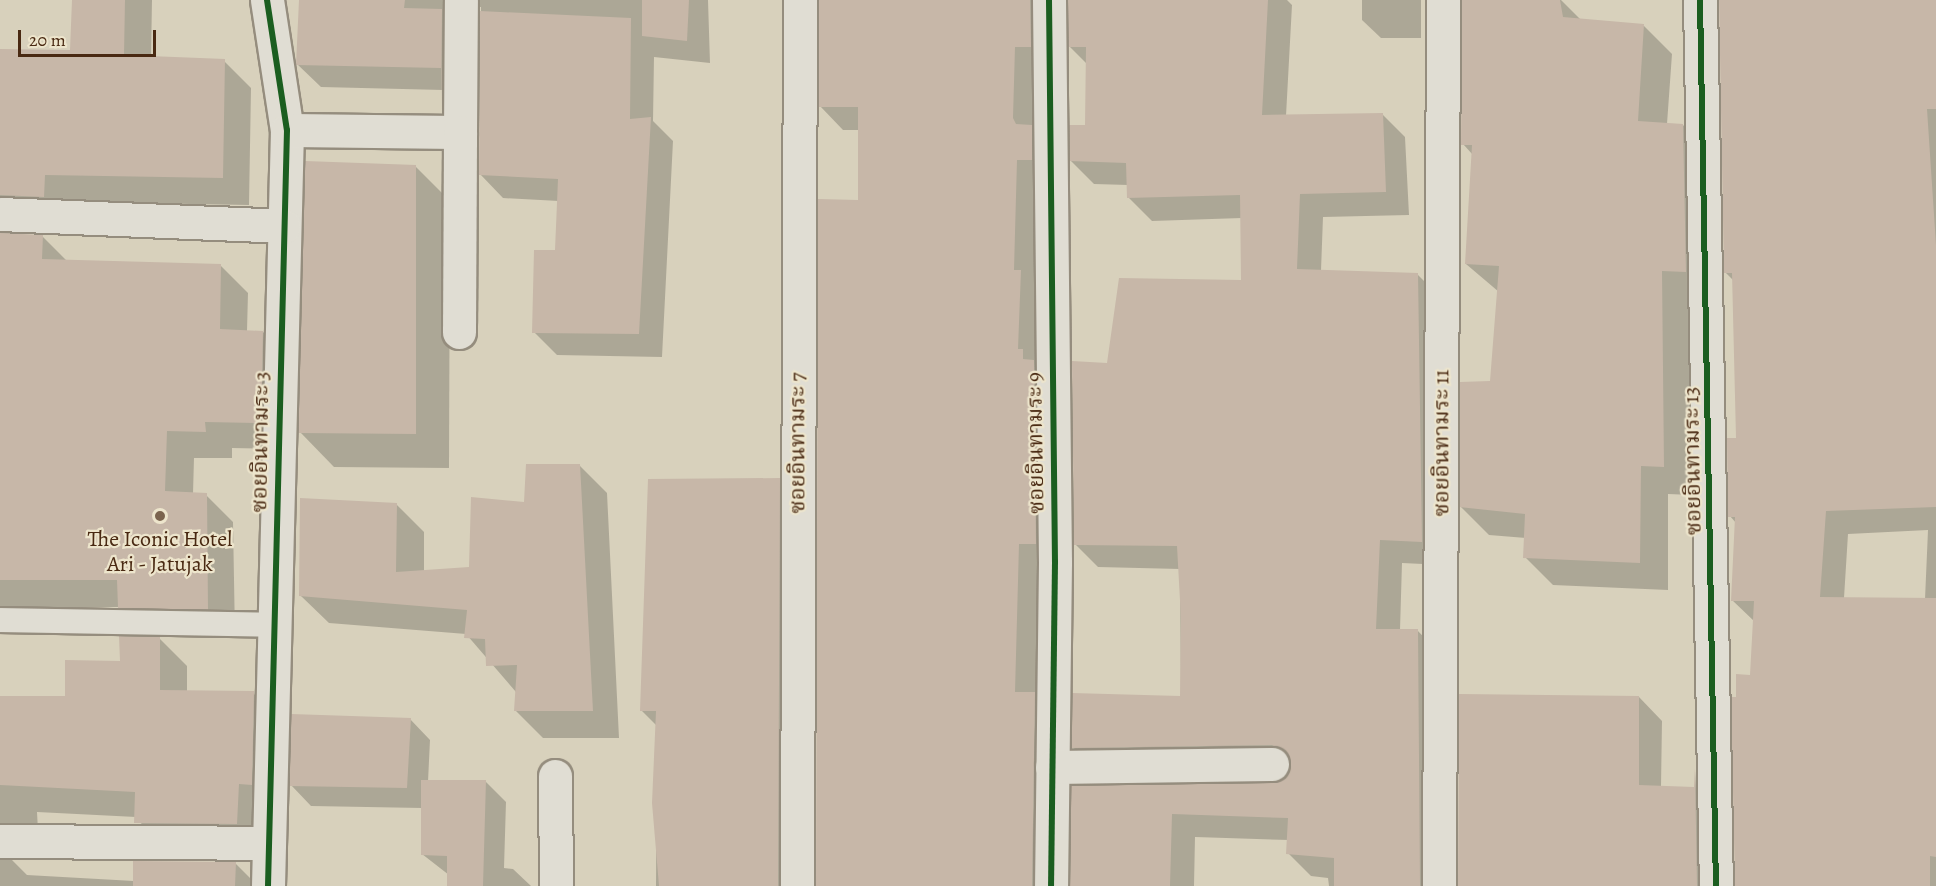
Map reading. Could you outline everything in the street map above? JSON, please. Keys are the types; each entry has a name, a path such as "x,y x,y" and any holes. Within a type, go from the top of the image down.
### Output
{"street":[{"name":"ซอยอินทามระ 3","path":"267,0 287,130 268,886"},
{"path":"459,332 461,0"},
{"name":"ซอยอินทามระ 7","path":"797,886 800,0"},
{"name":"ซอยอินทามระ 9","path":"1049,0 1051,886"},
{"name":"ซอยอินทามระ 11","path":"1439,886 1443,0"},
{"name":"ซอยอินทามระ 13","path":"1700,0 1716,886"},
{"path":"287,130 460,132"},
{"path":"0,214 284,226"},
{"path":"1052,767 1272,764"},
{"path":"555,776 556,886"},
{"path":"0,842 269,843"}],"lane":[{"path":"0,620 274,625"}],"building":[{"path":"72,0 125,0 124,55 225,59 223,178 45,175 44,197 0,195 0,49 70,50"},
{"path":"299,0 405,0 404,8 442,9 441,113 441,68 296,65"},
{"path":"642,0 689,0 687,41 642,36"},
{"path":"819,0 1030,0 1031,47 1015,47 1013,118 1016,124 1032,125 1032,160 1017,160 1014,270 1021,270 1018,349 1023,349 1023,359 1034,360 1036,544 1019,544 1015,692 1035,692 1032,886 816,886 818,199 858,200 858,107 818,107"},
{"path":"1068,0 1268,0 1262,115 1383,113 1386,192 1300,194 1297,269 1418,273 1422,542 1380,540 1376,629 1418,629 1420,886 1334,886 1334,858 1286,854 1288,818 1172,814 1170,886 1070,886 1071,785 1272,783 1282,780 1291,764 1288,754 1272,745 1071,748 1072,693 1180,696 1181,619 1177,546 1074,545 1072,361 1107,363 1119,278 1241,280 1240,195 1127,198 1126,163 1069,161 1069,125 1085,125 1086,47 1068,47"},
{"path":"1462,0 1560,0 1563,17 1644,24 1638,121 1683,124 1686,272 1662,271 1664,467 1641,466 1640,563 1523,558 1525,514 1459,507 1460,382 1490,381 1499,266 1465,264 1472,145 1461,145"},
{"path":"1719,0 1936,0 1936,109 1927,109 1936,245 1936,507 1826,511 1820,597 1936,598 1936,857 1930,856 1930,886 1735,886 1731,697 1736,697 1736,674 1750,675 1754,601 1731,601 1735,517 1728,517 1727,438 1736,438 1732,273 1724,273"},
{"path":"480,11 631,18 630,119 651,117 639,334 532,333 534,250 555,250 558,179 479,175"},
{"path":"305,161 416,165 416,434 298,433"},
{"path":"0,233 43,235 42,259 221,264 220,329 263,331 261,423 205,422 206,432 167,431 165,491 207,493 208,610 118,608 117,580 0,580"},
{"path":"526,464 580,464 593,711 514,711 517,665 486,666 485,639 464,638 467,610 299,596 300,498 397,503 396,572 469,567 471,497 524,502"},
{"path":"780,478 778,886 659,886 652,803 656,711 640,711 648,479"},
{"path":"119,636 160,637 160,690 254,691 252,785 239,784 237,824 134,823 135,792 0,785 0,696 65,696 65,660 120,661"},
{"path":"1459,694 1639,696 1639,785 1694,787 1695,768 1697,886 1458,886"},
{"path":"291,714 411,718 407,788 289,786"},
{"path":"421,780 486,780 483,886 447,886 447,856 421,855"},
{"path":"133,861 236,862 235,886 133,886"}],"cycle path":[{"path":"267,0 287,130 268,886"},
{"path":"1049,0 1055,562 1051,886"},
{"path":"1700,0 1716,886"}],"place":[{"name":"The Iconic Hotel Ari - Jatujak","path":"160,516"}]}
